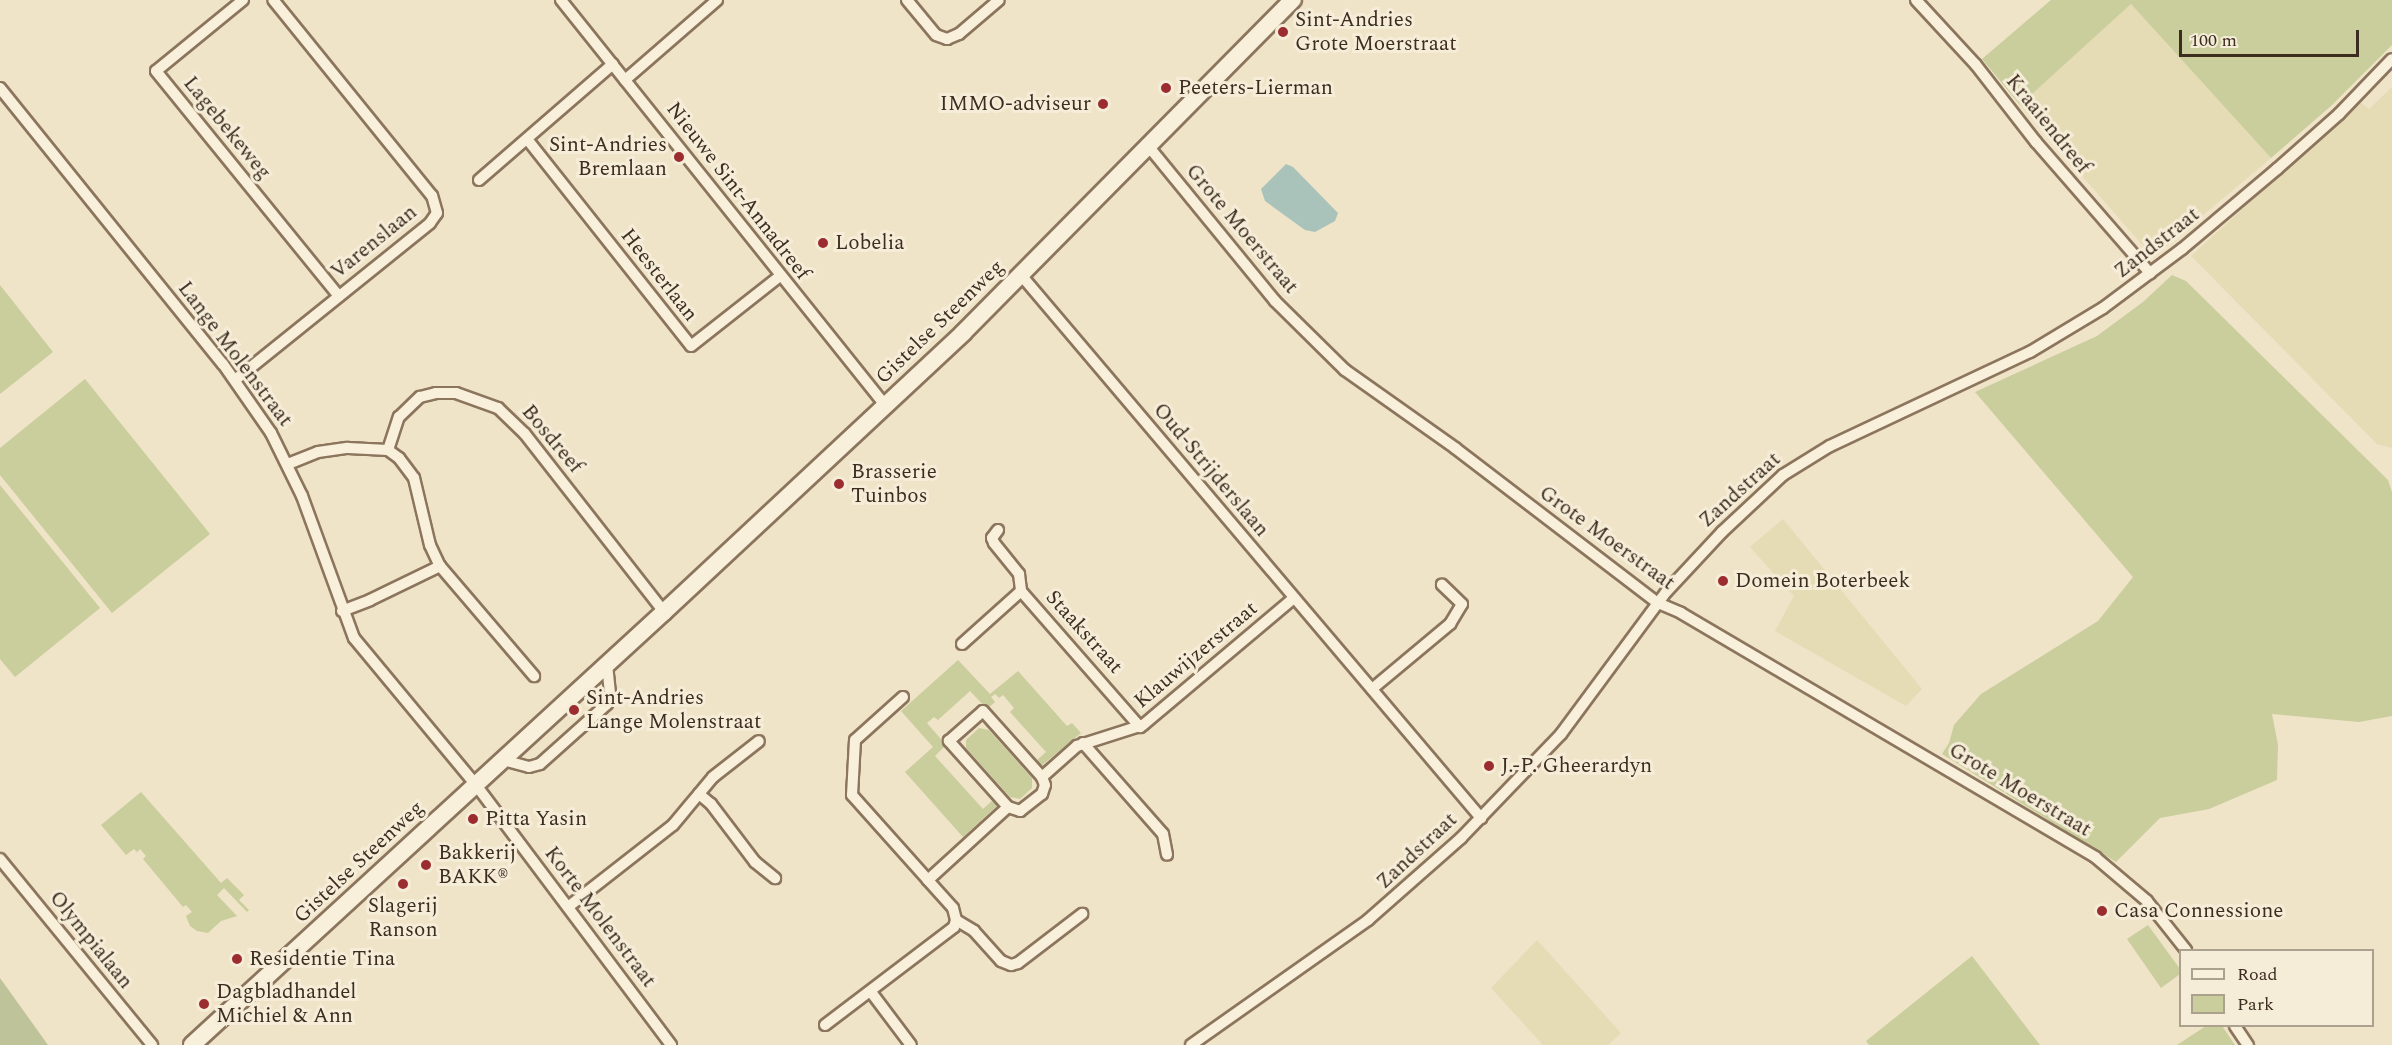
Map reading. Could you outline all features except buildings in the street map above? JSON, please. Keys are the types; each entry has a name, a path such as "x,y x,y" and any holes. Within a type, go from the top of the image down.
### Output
{"main road":[{"name":"Gistelse Steenweg","path":"192,1045 664,612 885,405 1021,275 1293,0"}],"street":[{"name":"Lagebekeweg","path":"243,0 156,71 339,296"},
{"name":"Varenslaan","path":"235,380 430,223 438,208 432,196 273,0"},
{"name":"Nieuwe Sint-Annadreef","path":"561,0 885,405"},
{"path":"625,80 717,0"},
{"path":"907,0 936,35 947,39 959,34 999,0"},
{"name":"Kraaiendreef","path":"1916,0 1976,65 2036,142 2150,273"},
{"name":"Zandstraat","path":"1191,1045 1368,921 1420,877 1481,818 1561,734 1658,603 1722,532 1764,491 1797,464 1830,446 2030,352 2103,308 2150,273 2294,155 2392,60"},
{"path":"479,180 612,64"},
{"name":"Lange Molenstraat","path":"0,88 235,380 288,464 312,522 342,611 354,638 476,784"},
{"name":"Heesterlaan","path":"527,139 691,346 780,276"},
{"name":"Grote Moerstraat","path":"1149,147 1269,294 1330,357 1464,454 1658,603 1681,613 2095,857 2147,901 2184,949"},
{"name":"Oud-Strijderslaan","path":"1021,275 1481,818"},
{"name":"Bosdreef","path":"388,450 399,417 420,397 436,393 456,393 498,408 514,420 664,612"},
{"path":"288,464 312,453 329,449 366,447 388,450 406,464 414,478 430,544 440,566 534,676"},
{"name":"Staakstraat","path":"998,530 992,538 1019,573 1021,591 1140,727"},
{"path":"342,611 440,566"},
{"path":"1372,689 1450,624 1462,604 1442,585"},
{"name":"Staakstraat","path":"962,644 1021,591"},
{"name":"Klauwijzerstraat","path":"928,880 1008,807 1013,811 1020,811 1042,794 1045,785 1042,777 1083,743 1140,727 1294,598"},
{"path":"503,760 530,767 540,764 607,704 610,693 607,664"},
{"path":"825,1026 951,932 956,920 953,908 852,795 855,740 903,697"},
{"path":"1008,807 949,741 983,711 1042,777"},
{"path":"568,907 673,825 713,777 759,741"},
{"path":"1083,743 1163,834 1167,855"},
{"name":"Korte Molenstraat","path":"476,784 671,1045"},
{"path":"699,794 711,804 755,862 775,878"},
{"name":"Olympialaan","path":"0,859 152,1045"},
{"path":"956,920 974,931 1001,961 1011,965 1018,963 1082,914"},
{"path":"871,992 911,1045"},
{"path":"2236,1027 2248,1045"}],"shaded area":[{"path":"2131,4 2271,158 2153,257 2020,105"},
{"path":"2392,87 2392,448 2377,444 2191,256 2360,102 2369,109"},
{"path":"1783,519 1922,689 1906,706 1775,631 1794,596 1750,547"},
{"path":"1537,940 1621,1033 1608,1045 1543,1045 1491,988"}],"green space":[{"path":"2051,0 2392,0 2392,45 2332,105 2271,158 2131,4 2020,105 1982,59"},
{"path":"2172,275 2186,281 2388,480 2392,492 2392,716 2359,722 2272,714 2278,745 2277,780 2209,809 2160,818 2116,862 1942,754 1949,743 1954,725 1981,694 2098,621 2133,577 1975,392 2097,336 2143,302"},
{"path":"0,285 53,352 0,394"},
{"path":"85,379 210,534 112,613 0,475 0,448"},
{"path":"0,485 100,608 15,677 0,659"},
{"path":"958,660 990,694 1018,671 1067,726 1072,723 1081,733 1040,767 1035,762 1046,752 1010,712 1014,708 1003,695 999,698 995,694 991,697 995,702 987,709 970,691 938,720 934,717 927,723 946,745 935,756 983,809 994,799 999,804 963,837 905,772 933,747 901,711"},
{"path":"979,728 989,730 1032,778 1032,788 1020,799 1010,797 966,748 966,740"},
{"path":"141,792 221,883 227,878 244,895 239,900 249,910 247,912 224,888 217,895 237,916 221,921 208,933 197,931 190,926 186,916 192,912 186,905 183,907 143,859 146,856 140,849 137,852 134,849 126,855 101,825"},
{"path":"2148,925 2179,968 2179,975 2161,988 2127,939"},
{"path":"1972,956 2040,1045 1869,1045 1866,1041"},
{"path":"0,978 48,1045 0,1045"},
{"path":"2204,1027 2223,1027 2235,1045 2177,1045"}],"water":[{"path":"1286,164 1293,167 1338,213 1335,221 1315,232 1305,230 1265,201 1261,189"}],"place":[{"name":"Sint-Andries Grote Moerstraat","path":"1283,32"},
{"name":"Peeters-Lierman","path":"1166,88"},
{"name":"IMMO-adviseur","path":"1103,104"},
{"name":"Sint-Andries Bremlaan","path":"679,157"},
{"name":"Lobelia","path":"823,243"},
{"name":"Brasserie Tuinbos","path":"839,484"},
{"name":"Domein Boterbeek","path":"1723,581"},
{"name":"Sint-Andries Lange Molenstraat","path":"574,710"},
{"name":"J.-P. Gheerardyn","path":"1489,766"},
{"name":"Pitta Yasin","path":"473,819"},
{"name":"Bakkerij BAKK®","path":"426,865"},
{"name":"Slagerij Ranson","path":"403,884"},
{"name":"Casa Connessione","path":"2102,911"},
{"name":"Residentie Tina","path":"237,959"},
{"name":"Dagbladhandel Michiel & Ann","path":"204,1004"}]}
